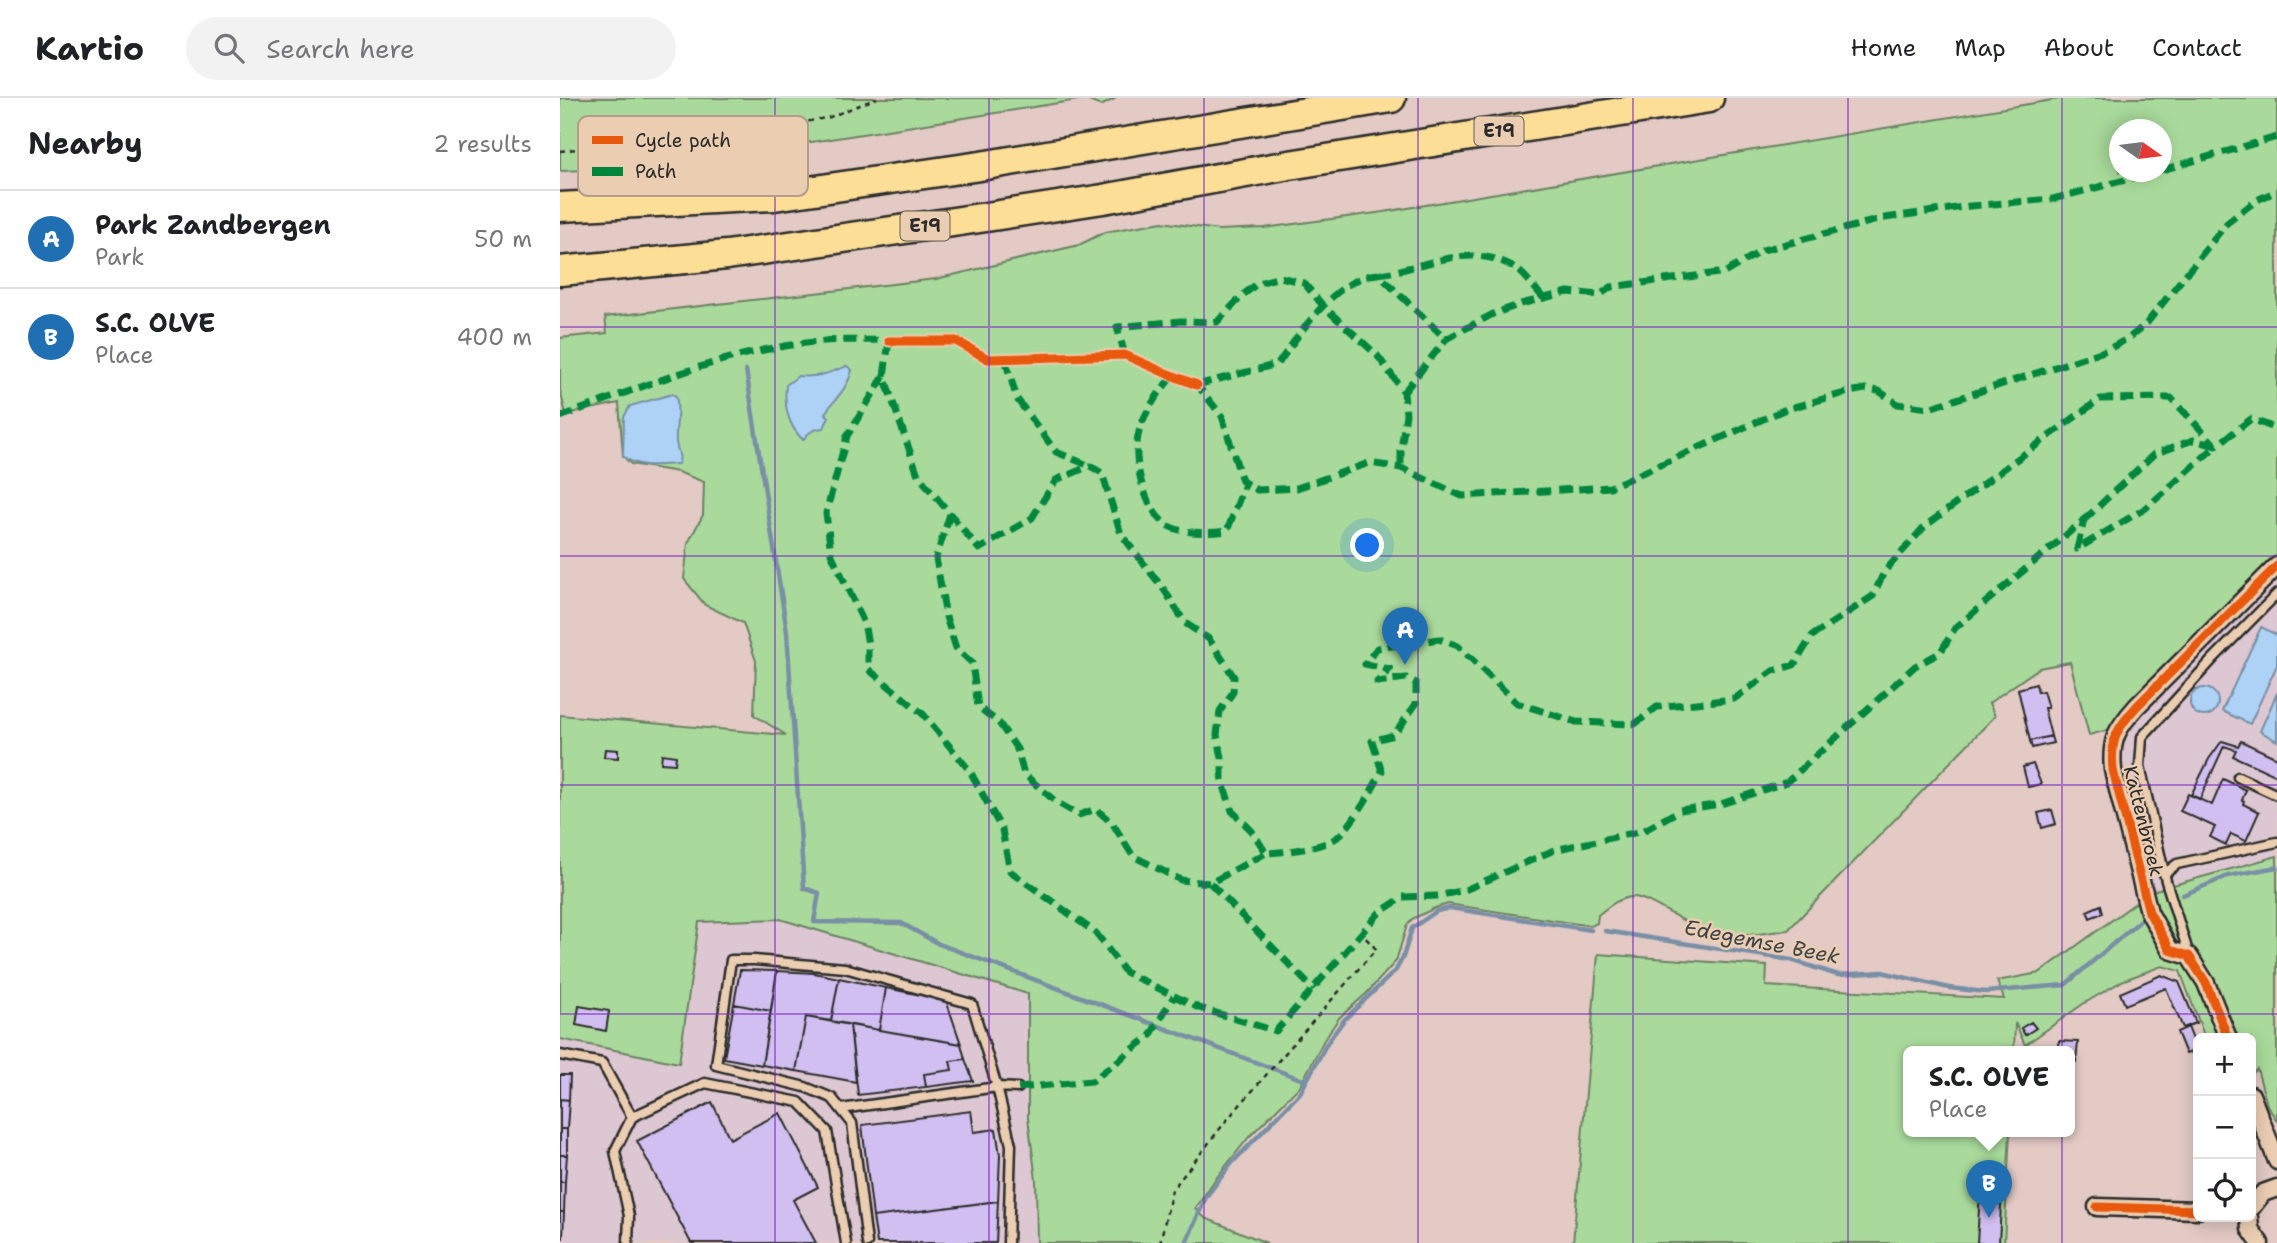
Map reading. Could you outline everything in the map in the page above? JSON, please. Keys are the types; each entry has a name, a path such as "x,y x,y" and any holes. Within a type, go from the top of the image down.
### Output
{"highway":[{"path":"808,191 980,166 1391,98"},
{"name":"E19","path":"560,271 727,255 946,223 1709,98"},
{"path":"560,207 774,196"}],"street":[{"name":"Kattenbroek","path":"2226,1033 2206,983 2189,956 2170,950 2149,912 2113,770 2111,750 2119,727 2137,706 2277,566"},
{"path":"2251,1096 2277,1161"},
{"path":"2256,1202 2263,1193 2277,1188"},
{"path":"2097,1207 2193,1210"},
{"path":"2249,1222 2250,1229 2260,1243"}],"lane":[{"path":"2189,956 2164,874 2140,766 2142,737 2277,594"},
{"path":"2238,777 2277,795"},
{"path":"2164,874 2177,864 2277,842"},
{"path":"867,1243 852,1123 832,1098 805,1087 716,1065 731,960 845,968 972,1004 1011,1145 1007,1243"},
{"path":"560,1055 603,1063 632,1117"},
{"path":"628,1243 629,1216 615,1151 632,1117 705,1083 799,1102 827,1131 846,1243"},
{"path":"841,1110 997,1087 1018,1088"}],"path":[{"path":"808,121 830,117 877,98"},
{"path":"560,151 578,149"},
{"path":"1160,1243 1171,1190 1226,1121 1376,949 1362,934"}],"shaded area":[{"path":"2277,575 2277,856 2152,891 2124,763 2125,744 2143,710"},
{"path":"780,919 1028,994 1028,1118 1036,1180 1037,1243 560,1243 560,1039 678,1063 699,922"}],"green space":[{"path":"560,98 1116,98 1101,106 1084,99 808,143 808,116 578,116 578,170 560,171"},
{"path":"2064,98 2277,98 2277,566 2119,727 2089,735 2070,662 2039,668 1989,703 1995,716 1788,930 1740,935 1711,933 1632,897 1609,906 1598,915 1597,923 1591,926 1448,904 1412,919 1407,925 1396,961 1367,993 1339,1018 1300,1086 1249,1137 1195,1209 1205,1218 1267,1243 1037,1243 1036,1180 1028,1118 1028,994 780,919 699,922 679,1063 560,1039 560,715 786,735 754,715 756,661 743,623 705,605 684,579 688,543 703,515 704,482 678,472 631,464 623,456 619,403 566,414 560,390 560,338 607,333 605,317 936,279 1079,245 1105,232 1162,222 1219,230 1264,228 1384,212"},
{"path":"2277,856 2277,1121 2267,1105 2256,1070 2256,1033 2203,1033 2180,971 2162,966 2124,980 2083,1004 2025,1045 2015,1023 2014,1046 1903,1046 1903,1137 2010,1137 2004,1243 1573,1243 1598,954 1767,966 1766,986 2004,999 1997,981 2039,973 2152,891"}],"water":[{"path":"847,366 852,370 848,382 825,413 829,417 824,428 812,431 803,440 793,428 788,414 786,385 798,376 818,376"},
{"path":"672,394 676,396 677,402 678,464 642,465 623,456 624,417 630,406"},
{"path":"2261,627 2277,635 2277,665 2250,724 2222,711"},
{"path":"2204,688 2214,692 2218,702 2214,712 2204,716 2194,712 2190,702 2194,692"},
{"path":"2277,693 2277,741 2260,731"}],"building":[{"path":"2036,684 2038,692 2043,691 2048,708 2044,708 2051,736 2030,741 2018,689"},
{"path":"2051,736 2053,743 2032,748 2030,741"},
{"path":"2222,741 2238,746 2241,741 2277,758 2277,776 2233,756 2236,750 2224,746 2200,799 2191,795 2209,759"},
{"path":"605,749 618,750 618,758 604,757"},
{"path":"662,754 676,756 675,764 661,763"},
{"path":"2033,764 2041,784 2028,787 2023,767"},
{"path":"2223,779 2246,790 2243,804 2259,812 2246,841 2231,834 2226,845 2210,837 2215,827 2180,811 2188,794 2212,805"},
{"path":"2052,810 2056,824 2042,828 2038,813"},
{"path":"2101,905 2103,913 2090,918 2087,911"},
{"path":"740,970 777,971 771,1011 734,1004"},
{"path":"777,971 814,973 839,978 831,1021 806,1017 796,1071 762,1065"},
{"path":"2161,975 2179,982 2196,1023 2183,1028 2166,988 2125,1005 2120,993"},
{"path":"839,978 886,988 879,1030 831,1021"},
{"path":"886,988 946,1000 961,1044 879,1030"},
{"path":"734,1004 771,1011 762,1065 724,1058"},
{"path":"579,1006 609,1011 606,1031 576,1025"},
{"path":"806,1017 850,1025 856,1082 796,1071"},
{"path":"2031,1022 2036,1028 2025,1035 2021,1028"},
{"path":"850,1025 961,1044 965,1059 950,1061 952,1070 924,1074 926,1087 858,1095"},
{"path":"2188,1027 2193,1040 2193,1051 2186,1054 2177,1032"},
{"path":"2059,1041 2078,1042 2076,1062 2075,1046 2058,1046"},
{"path":"965,1059 973,1081 926,1087 924,1074 952,1070 950,1061"},
{"path":"560,1075 570,1075 569,1100 560,1099"},
{"path":"560,1099 569,1100 567,1129 560,1129"},
{"path":"712,1102 730,1139 780,1113 818,1187 793,1200 816,1243 691,1243 637,1141"},
{"path":"971,1111 974,1132 996,1129 1000,1155 998,1201 873,1217 862,1125"},
{"path":"560,1129 567,1129 567,1155 560,1155"},
{"path":"560,1155 567,1155 565,1182 560,1182"},
{"path":"560,1182 565,1182 564,1212 560,1212"},
{"path":"1986,1185 2002,1185 1999,1243 1977,1243 1980,1193 1986,1194"},
{"path":"998,1201 996,1243 877,1243 873,1217"},
{"path":"560,1212 564,1212 563,1238 560,1238"}],"waterway":[{"path":"746,370 787,632 804,888 819,893 814,922 901,923 939,944 1306,1081"},
{"name":"Edegemse Beek","path":"2183,895 2228,876 2277,867"},
{"name":"Edegemse Beek","path":"1186,1243 1206,1197 1232,1163 1300,1093 1327,1043 1344,1020 1396,970 1412,928 1437,911 1450,908 1591,930"},
{"name":"Edegemse Beek","path":"1605,931 1791,960 1838,975 1882,972 1949,988 1986,992 2065,985 2140,921"}],"marked path":[{"path":"2172,167 2277,137"},
{"path":"1197,385 1278,364 1320,308 1348,285 1363,277 1378,274 1446,339 1493,314 1568,292 1600,295 1611,287 1726,272 1763,250 1885,218 1970,206 2053,199 2118,182"},
{"path":"1193,383 1222,416 1242,481 1257,490 1297,488 1369,463 1401,468 1462,496 1610,487 1786,409 1865,389 1879,391 1898,404 1929,408 2107,350 2129,338 2146,324 2227,223 2257,200 2277,191"},
{"path":"1378,274 1464,256 1481,256 1515,268 1545,300"},
{"path":"1125,355 1117,327 1181,321 1217,322 1258,283 1281,277 1304,283 1324,307 1377,355 1404,392 1406,414 1401,468"},
{"path":"1404,392 1446,339"},
{"path":"560,417 654,382 749,353 825,341 895,340"},
{"path":"889,341 884,376 918,475 979,549 1032,518 1056,480 1090,466 1102,473 1121,534 1165,591 1185,623 1209,639 1234,677 1233,692 1220,711 1217,735 1222,757 1222,780 1232,811 1252,831 1266,853 1305,848 1325,843 1340,835 1363,805 1382,771 1372,741 1394,735 1416,704 1416,683 1406,678 1377,682 1390,669 1365,664 1377,648 1439,639 1458,646 1517,703 1576,722 1635,724 1657,707 1734,699 1773,671 1794,665 1812,636 1873,596 1884,572 1925,526 2100,399 2171,398 2216,446 2251,419 2277,429"},
{"path":"1005,359 1017,399 1056,452 1090,466"},
{"path":"884,376 847,436 826,513 831,553 864,623 868,644 868,669 923,714 970,771 1002,830 1010,871 1096,933 1125,972 1199,1008 1276,1031 1379,913 1403,897 1438,896 1465,890 1554,850 1643,831 1680,810 1721,804 1787,782 1915,666 1940,653 1955,628 2084,520 2077,549 2146,508 2216,446 2193,440 2154,454 2084,520"},
{"path":"1172,376 1145,416 1137,443 1142,486 1155,512 1163,522 1179,530 1227,531 1245,484"},
{"path":"950,514 936,558 946,617 956,648 972,663 978,707 999,723 1017,749 1024,774 1056,802 1079,815 1096,809 1113,824 1133,856 1181,880 1210,883 1266,853"},
{"path":"1210,883 1314,990"},
{"path":"1018,1088 1092,1081 1150,1036 1174,996"}],"cycle path":[{"path":"889,341 956,341 988,359 1125,355 1197,385"},
{"path":"2226,1033 2206,983 2189,956 2170,950 2149,912 2113,770 2113,750 2116,735 2137,706 2277,566"},
{"path":"2097,1207 2193,1210"}],"place":[{"name":"Park Zandbergen","path":"1405,665"},
{"name":"S.C. OLVE","path":"1989,1218"}]}
